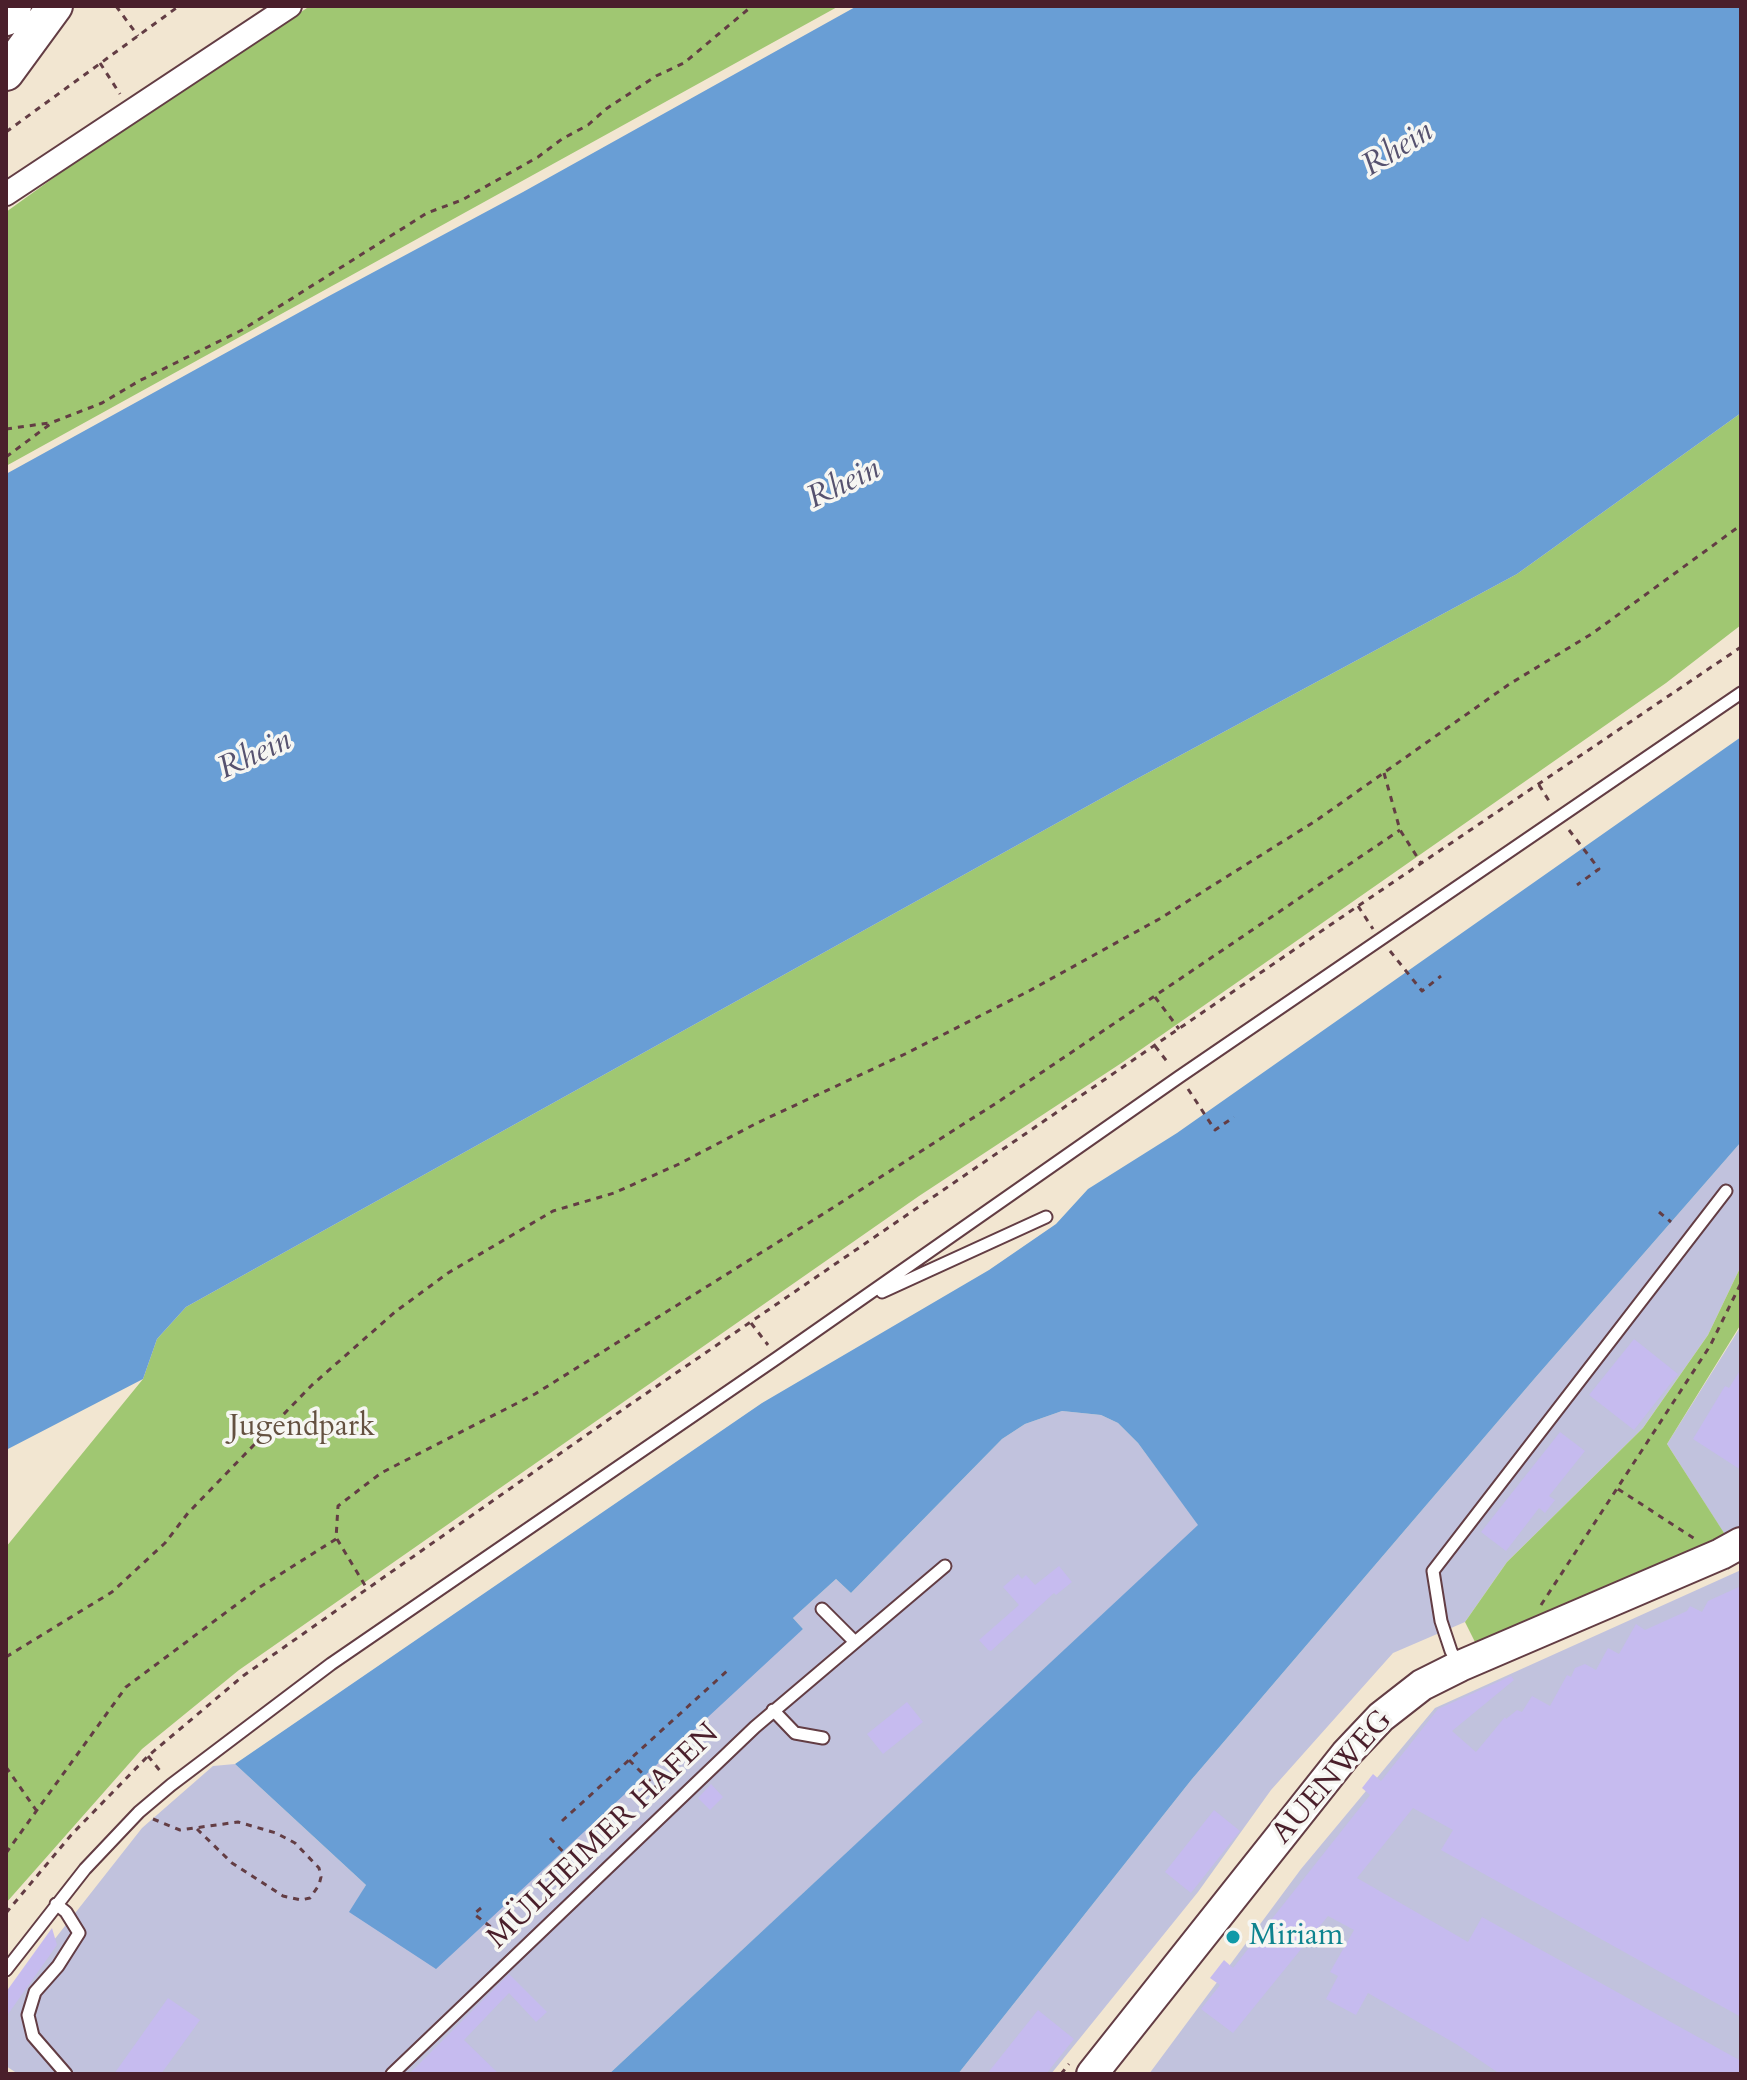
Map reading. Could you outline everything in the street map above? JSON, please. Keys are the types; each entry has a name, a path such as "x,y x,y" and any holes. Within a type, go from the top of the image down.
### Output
{"main road":[{"path":"6,18 14,6"},
{"path":"6,73 55,6"}],"street":[{"path":"6,194 290,6"},
{"name":"AUENWEG","path":"1092,2074 1346,1754 1381,1717 1422,1685 1460,1666 1731,1548"}],"lane":[{"path":"6,1970 85,1869 139,1812 331,1664 1179,1077 1382,941 1558,816 1741,693"},
{"path":"1460,1666 1451,1651 1441,1621 1433,1571 1726,1191"},
{"path":"854,1304 1046,1217"},
{"name":"MÜLHEIMER HAFEN","path":"392,2074 773,1710 945,1566"},
{"path":"822,1609 854,1641"},
{"path":"773,1710 795,1733 823,1738"},
{"path":"56,1904 66,1912 79,1933 58,1966 35,1992 28,2015 33,2036 66,2074"}],"path":[{"path":"116,6 138,36"},
{"path":"6,132 179,6"},
{"path":"6,429 53,422 102,403 139,381 242,330 416,219 462,200 538,157 656,76 684,63 752,6"},
{"path":"100,63 123,99"},
{"path":"6,457 53,422"},
{"path":"6,1657 112,1592 165,1543 188,1513 312,1385 395,1312 448,1273 553,1211 614,1193 905,1054 1029,991 1218,884 1508,685 1593,633 1741,525"},
{"path":"6,1913 72,1834 148,1756 243,1676 366,1587 1741,647"},
{"path":"1384,773 1400,830 1421,863"},
{"path":"1539,785 1558,816 1599,869 1577,885"},
{"path":"366,1587 336,1539 338,1506 381,1473 561,1378 976,1117 1400,830"},
{"path":"1358,906 1422,991 1441,976"},
{"path":"1155,997 1180,1029"},
{"path":"1155,1046 1215,1130 1234,1117"},
{"path":"1659,1212 1671,1222"},
{"path":"1533,1616 1710,1346 1741,1283"},
{"path":"751,1323 777,1358"},
{"path":"1618,1489 1731,1548"},
{"path":"6,1853 126,1687 260,1587 336,1539"},
{"path":"562,1821 727,1671"},
{"path":"148,1756 171,1785"},
{"path":"629,1760 663,1794"},
{"path":"6,1767 37,1811"},
{"path":"139,1812 180,1830 238,1822 276,1833 295,1843 319,1868 319,1885 310,1898 301,1900 283,1896 232,1863 197,1829"},
{"path":"550,1838 567,1856"},
{"path":"481,1908 474,1914 491,1927"}],"shaded area":[{"path":"1741,1142 1741,1266 1708,1335 1643,1428 1507,1562 1465,1622 1393,1653 1271,1790 1198,1892 1051,2074 958,2074 1192,1779"},
{"path":"1741,1326 1741,1560 1667,1444"},
{"path":"1062,1411 1101,1415 1118,1423 1138,1443 1199,1525 609,2074 18,2074 6,2066 6,2001 142,1828 213,1766 235,1764 366,1885 350,1913 803,1629 793,1618 836,1579 851,1593 1002,1439 1025,1424"},
{"path":"1741,1570 1741,2074 1149,2074 1301,1869 1435,1708"}],"green space":[{"path":"310,6 839,6 6,466 6,212 95,148"},
{"name":"Jugendpark","path":"1741,413 1741,625 1666,683 1123,1062 919,1196 239,1670 142,1749 6,1903 6,1547 143,1379 157,1339 186,1307 1129,783 1517,574"},
{"path":"1741,1266 1741,1324 1667,1444 1726,1536 1476,1644 1465,1622 1507,1562 1643,1428 1708,1335"}],"water":[{"name":"Rhein","path":"857,6 1741,6 1741,413 1517,574 1129,783 186,1307 157,1339 143,1379 6,1450 6,474"},
{"path":"1741,737 1741,1142 1192,1779 958,2074 609,2074 1198,1525 1138,1443 1118,1423 1101,1415 1062,1411 1025,1424 1002,1439 851,1593 836,1579 793,1618 803,1629 436,1969 349,1912 366,1885 235,1764 762,1403 989,1270 1056,1224 1088,1189 1177,1133"}],"building":[{"path":"1634,1339 1678,1374 1634,1430 1589,1395"},
{"path":"1741,1369 1741,1470 1693,1439 1725,1386 1729,1388"},
{"path":"1560,1432 1585,1451 1549,1496 1555,1500 1545,1513 1539,1508 1506,1551 1481,1532"},
{"path":"1059,1566 1072,1582 1056,1595 1054,1593 991,1651 988,1650 979,1640 1019,1605 1003,1587 1018,1574 1022,1579 1026,1575 1035,1585"},
{"path":"1741,1586 1741,2017 1441,1850 1453,1830 1413,1808 1357,1878 1468,1942 1482,1917 1741,2061 1741,2074 1500,2074 1456,2044 1368,1993 1356,2015 1326,1999 1338,1976 1330,1972 1354,1930 1328,1916 1233,2033 1201,2009 1220,1985 1210,1978 1224,1960 1233,1968 1370,1795 1362,1788 1373,1774 1381,1781 1438,1709 1511,1676 1514,1680 1452,1731 1476,1752 1505,1717 1517,1710 1522,1712 1532,1696 1550,1706 1567,1675 1571,1677 1575,1668 1585,1664 1596,1670 1608,1648 1619,1654 1636,1624 1645,1630 1687,1611 1690,1606 1702,1612 1708,1601"},
{"path":"907,1702 923,1722 883,1754 867,1734"},
{"path":"711,1784 723,1797 710,1810 698,1798"},
{"path":"1214,1810 1240,1831 1191,1893 1165,1872"},
{"path":"52,1928 57,1945 6,2017 6,1992"},
{"path":"509,1974 547,2012 536,2022 509,1993 464,2040 499,2074 409,2074"},
{"path":"168,1998 200,2020 161,2074 114,2074"},
{"path":"1038,2010 1074,2039 1046,2074 987,2074"}],"place":[{"name":"Miriam","path":"1233,1937"}]}
